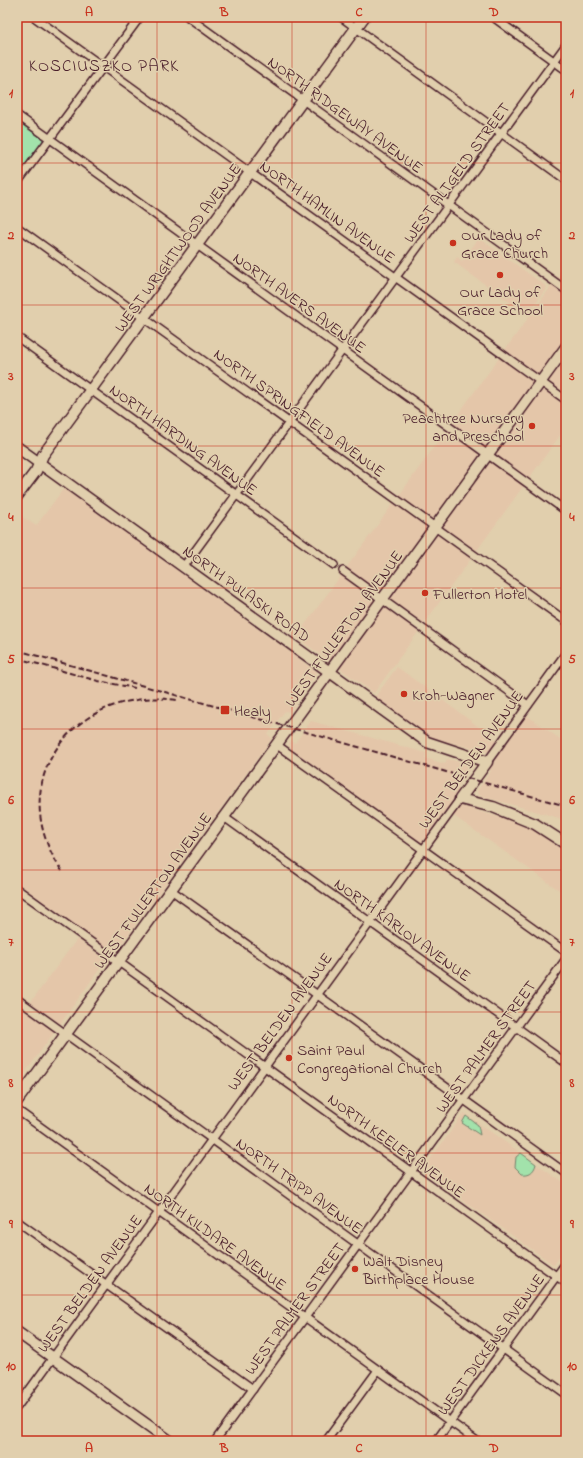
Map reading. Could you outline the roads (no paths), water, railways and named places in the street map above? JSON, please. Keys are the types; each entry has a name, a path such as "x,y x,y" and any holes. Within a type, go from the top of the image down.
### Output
{"main road":[{"name":"WEST WRIGHTWOOD AVENUE","path":"17,496 91,390 364,17"},
{"name":"WEST FULLERTON AVENUE","path":"17,1101 566,347"},
{"name":"NORTH PULASKI ROAD","path":"17,447 427,742 487,762"},
{"name":"WEST BELDEN AVENUE","path":"460,799 487,762"},
{"path":"460,799 493,807 540,826 566,844"},
{"path":"17,1332 170,1441"}],"street":[{"name":"NORTH HAMLIN AVENUE","path":"34,17 566,400"},
{"path":"17,183 140,17"},
{"name":"NORTH RIDGEWAY AVENUE","path":"188,17 566,290"},
{"path":"341,17 566,180"},
{"path":"493,17 566,70"},
{"name":"WEST ALTGELD STREET","path":"184,566 566,45"},
{"name":"NORTH AVERS AVENUE","path":"17,115 566,511"},
{"name":"NORTH SPRINGFIELD AVENUE","path":"17,227 566,621"},
{"name":"NORTH HARDING AVENUE","path":"17,337 334,564"},
{"path":"342,571 528,705"},
{"name":"WEST BELDEN AVENUE","path":"487,762 566,653"},
{"path":"277,745 566,952"},
{"name":"WEST BELDEN AVENUE","path":"17,1407 460,799"},
{"name":"NORTH KARLOV AVENUE","path":"224,818 566,1063"},
{"name":"NORTH KEELER AVENUE","path":"17,889 566,1284"},
{"path":"171,890 566,1173"},
{"name":"WEST PALMER STREET","path":"215,1441 566,959"},
{"name":"NORTH TRIPP AVENUE","path":"17,999 566,1394"},
{"name":"NORTH KILDARE AVENUE","path":"17,1110 476,1441"},
{"path":"17,1221 253,1389"},
{"name":"WEST DICKENS AVENUE","path":"436,1441 566,1263"},
{"path":"326,1441 378,1370"}],"railway":[{"path":"17,650 566,806"},
{"path":"17,658 98,681 135,688"},
{"path":"62,871 45,837 40,804 45,773 58,746 80,724 108,708 141,699 177,700"}],"place":[{"name":"Our Lady of Grace Church","path":"453,243"},
{"name":"Our Lady of Grace School","path":"500,275"},
{"name":"Peachtree Nursery and Preschool","path":"532,426"},
{"name":"Fullerton Hotel","path":"425,593"},
{"name":"Kroh-Wagner","path":"404,694"},
{"name":"Healy","path":"225,710"},
{"name":"Saint Paul Congregational Church","path":"289,1058"},
{"name":"Walt Disney Birthplace House","path":"355,1269"}],"district":[{"name":"KOSCIUSZKO PARK","path":"104,65"}]}
